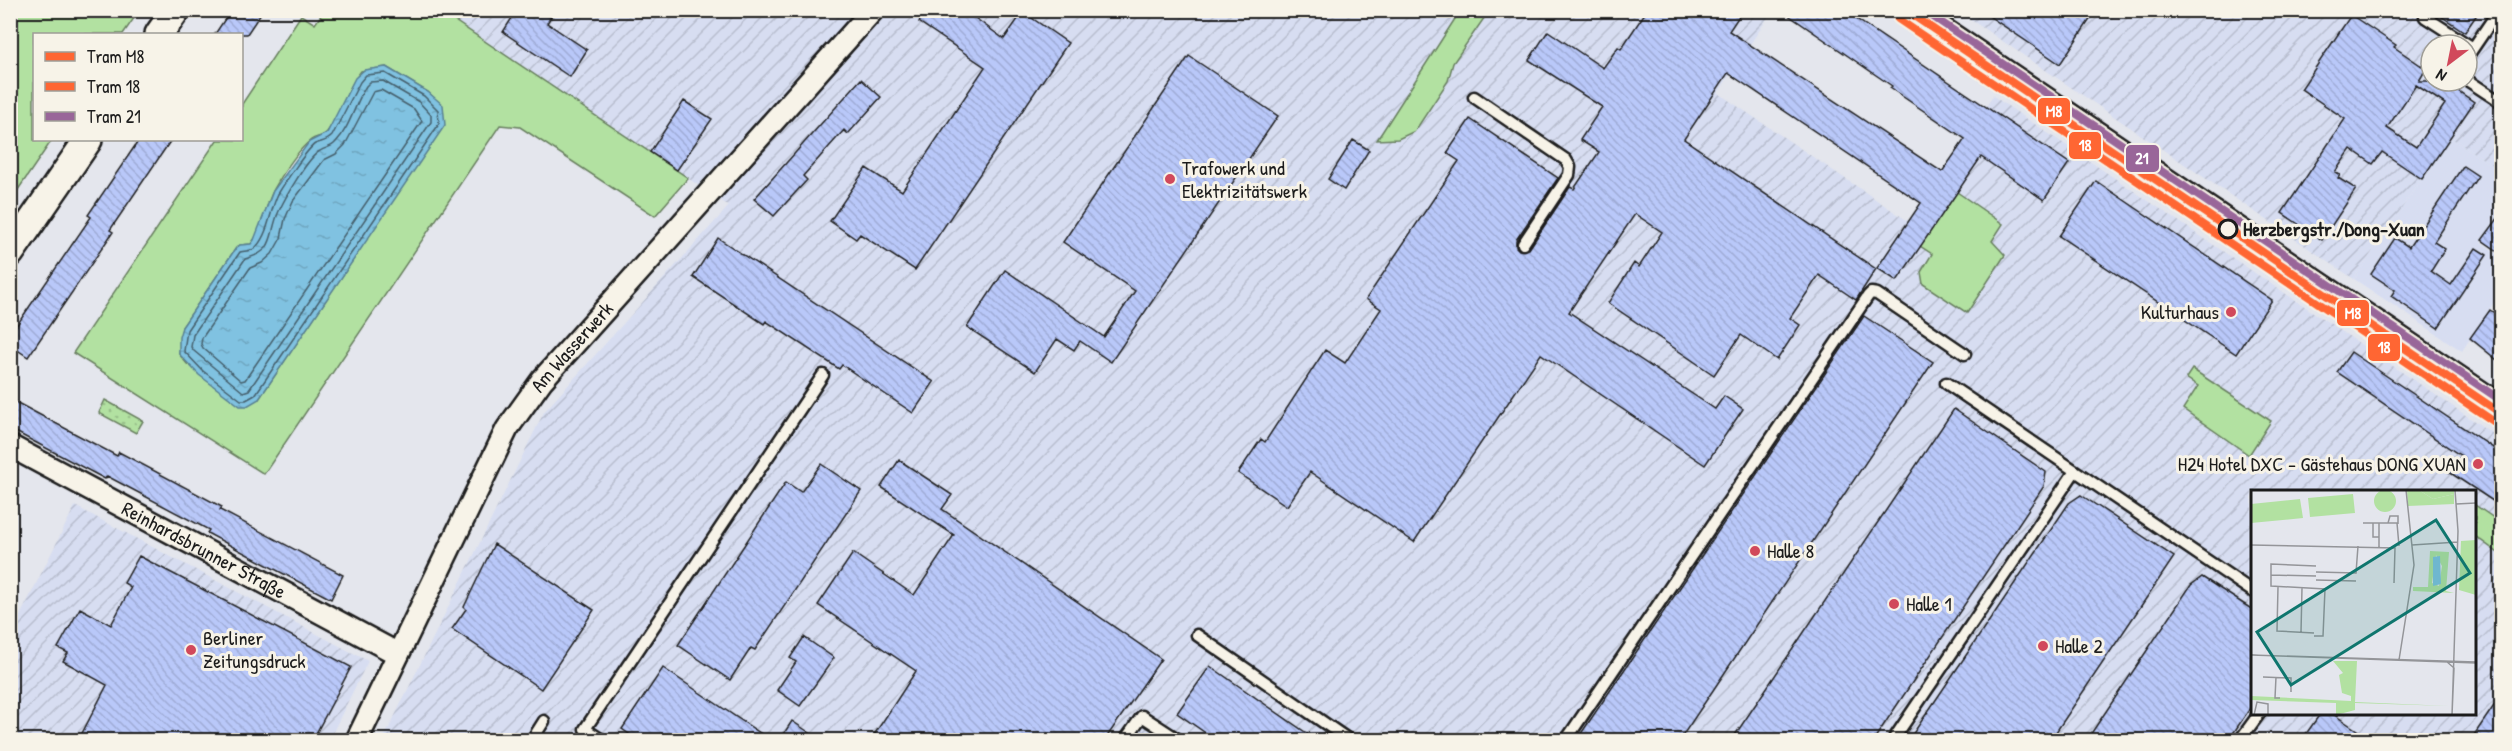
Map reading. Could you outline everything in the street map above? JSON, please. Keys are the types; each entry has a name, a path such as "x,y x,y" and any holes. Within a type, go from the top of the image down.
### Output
{"street":[{"path":"160,33 176,10"},
{"name":"Am Wasserwerk","path":"357,741 507,429 542,380 873,10"},
{"path":"1910,10 2502,410"},
{"path":"10,253 87,141"},
{"name":"Reinhardsbrunner Straße","path":"10,446 398,654"}],"lane":[{"path":"2479,40 2499,10"},
{"path":"2425,17 2445,33"},
{"path":"2479,88 2502,103"},
{"path":"1474,96 1566,160 1570,167 1569,175 1523,244"},
{"path":"1566,741 1868,296 1872,293 1877,294 1965,354"},
{"path":"602,741 585,729 823,375"},
{"path":"1946,383 2251,590"},
{"path":"1893,741 2075,471"},
{"path":"1197,635 1348,741"},
{"path":"2240,741 2258,715"},
{"path":"1125,741 1142,716 1179,741"},
{"path":"532,741 544,721"}],"shaded area":[{"path":"440,11 1772,11 1718,93 1908,221 1993,96 2501,439 2501,740 383,740 544,412 729,206"},
{"path":"1958,11 2501,11 2501,171 2450,137 2354,279"},
{"path":"2450,137 2501,171 2501,213 2481,242 2501,256 2501,292 2462,351 2354,279"},
{"name":"Berliner Zeitungsdruck","path":"75,506 368,661 329,740 11,740 10,636"}],"green space":[{"path":"11,10 139,11 124,33 33,33 33,141 51,141 11,200"},
{"path":"324,11 440,11 688,178 655,216 520,127 500,125 264,474 73,353 216,141 243,141 243,102 301,15 315,24","holes":["386,67 428,92 440,104 361,248 259,399 187,364 179,354 182,327 236,248 240,245 251,244 281,177 306,144 327,132 361,71"]},
{"path":"1460,11 1489,11 1453,63 1448,81 1415,131 1398,139 1377,140"},
{"path":"1957,192 2003,224 1992,241 2005,255 1967,313 1923,284 1921,272 1932,254 1920,246"},
{"path":"2192,369 2271,421 2249,455 2183,409 2198,386 2186,378"},
{"path":"105,400 143,421 136,433 99,413"},
{"path":"2476,506 2501,523 2501,555 2476,537"}],"water":[{"path":"386,67 428,92 443,105 445,125 259,399 247,406 240,406 199,375 179,354 179,337 182,327 236,248 240,245 251,244 254,240 273,191 309,142 327,133 355,78 364,70"}],"building":[{"path":"231,10 263,10 247,34 216,33"},
{"path":"517,10 555,10 547,23 587,50 570,77 503,32"},
{"path":"927,10 964,10 1004,39 1023,12 1068,43 915,270 860,234 856,239 830,221 866,168 902,191 985,67 919,22"},
{"path":"1647,10 1743,10 1729,31 1942,172 1965,139 1781,10 1843,10 2069,163 2044,200 1981,157 1897,281 1877,268 1921,203 1728,73 1684,139 1876,269 1856,300 1819,275 1790,318 1800,325 1777,360 1741,335 1714,375 1608,303 1634,263 1639,267 1662,232 1635,214 1569,312 1715,409 1724,396 1743,409 1705,465 1541,354 1414,542 1310,472 1287,506 1238,473 1261,439 1265,442 1325,350 1345,363 1381,309 1366,299 1459,161 1447,153 1470,119 1558,178 1516,240 1516,247 1519,250 1529,249 1570,187 1574,189 1599,152 1580,140 1602,107 1529,60 1548,31 1603,68 1618,47 1621,49"},
{"path":"1980,10 2079,10 2091,18 2060,64"},
{"path":"2432,10 2480,10 2465,32"},
{"path":"2351,15 2396,45 2394,47 2419,64 2419,87 2416,85 2387,128 2416,147 2445,104 2428,93 2461,93 2474,102 2422,179 2382,152 2373,164 2351,149 2335,172 2340,175 2338,178 2356,189 2322,240 2282,213 2345,119 2301,89"},
{"name":"Trafowerk und Elektrizitätswerk","path":"1189,56 1278,116 1111,362 1080,341 1074,350 1057,339 1035,372 967,327 1005,270 1104,337 1135,291 1063,242"},
{"path":"861,79 881,97 848,134 844,130 803,176 807,180 774,216 754,199"},
{"path":"684,101 712,119 677,170 650,152"},
{"path":"1353,140 1369,150 1344,190 1328,179"},
{"path":"138,141 170,141 110,230 113,232 28,357 10,345 10,335 91,217 88,215"},
{"path":"2463,166 2478,176 2434,242 2445,249 2431,271 2451,285 2476,248 2487,255 2438,328 2391,296 2395,290 2371,274 2395,238 2409,247"},
{"path":"2096,181 2272,300 2236,354 2059,236"},
{"path":"2502,213 2502,254 2482,240"},
{"path":"718,238 934,382 913,413 842,365 839,369 766,321 764,324 693,277"},
{"path":"2490,310 2502,318 2502,364 2470,338"},
{"name":"Halle 8","path":"1864,316 1933,362 1679,741 1576,741"},
{"path":"2351,352 2502,454 2502,507 2449,472 2461,456 2337,372"},
{"path":"10,399 117,456 119,452 222,507 220,510 343,575 331,599 207,533 209,530 107,476 105,479 10,429"},
{"name":"Halle 1","path":"1954,409 2046,472 2044,486 1873,741 1731,741"},
{"path":"899,460 952,495 942,509 1161,659 1104,741 870,741 916,671 818,605 853,553 914,595 954,535 881,487"},
{"path":"821,464 861,491 755,650 751,648 730,680 678,645 786,482 801,492"},
{"name":"Halle 2","path":"2081,495 2174,557 2050,741 1908,741 2069,503"},
{"path":"494,544 594,610 541,689 452,629 466,609 464,607"},
{"name":"Berliner Zeitungsdruck","path":"139,556 351,667 312,741 78,741 107,685 63,661 68,653 58,648 80,608 111,625 131,587 124,583"},
{"path":"2202,577 2251,609 2251,707 2228,741 2086,741 2191,585"},
{"path":"804,637 834,658 800,706 777,690 796,662 790,658"},
{"path":"1210,666 1318,741 1217,741 1177,713"},
{"path":"663,668 772,741 639,741 622,729"},
{"path":"2502,694 2502,741 2470,741"},
{"path":"2319,715 2334,715 2373,741 2301,741"},
{"path":"792,721 822,741 779,741"}],"tram line":[{"name":"M8","path":"1905,10 2502,414"},
{"name":"21","path":"1923,10 2502,401"},
{"name":"18","path":"1898,19 2496,423"}],"place":[{"name":"Trafowerk und Elektrizitätswerk","path":"1170,179"},
{"name":"Herzbergstr./Dong-Xuan","path":"2228,229"},
{"name":"Kulturhaus","path":"2231,312"},
{"name":"H24 Hotel DXC - Gästehaus DONG XUAN","path":"2478,464"},
{"name":"Halle 8","path":"1755,551"},
{"name":"Halle 1","path":"1894,604"},
{"name":"Halle 2","path":"2043,646"},
{"name":"Berliner Zeitungsdruck","path":"191,650"}]}
